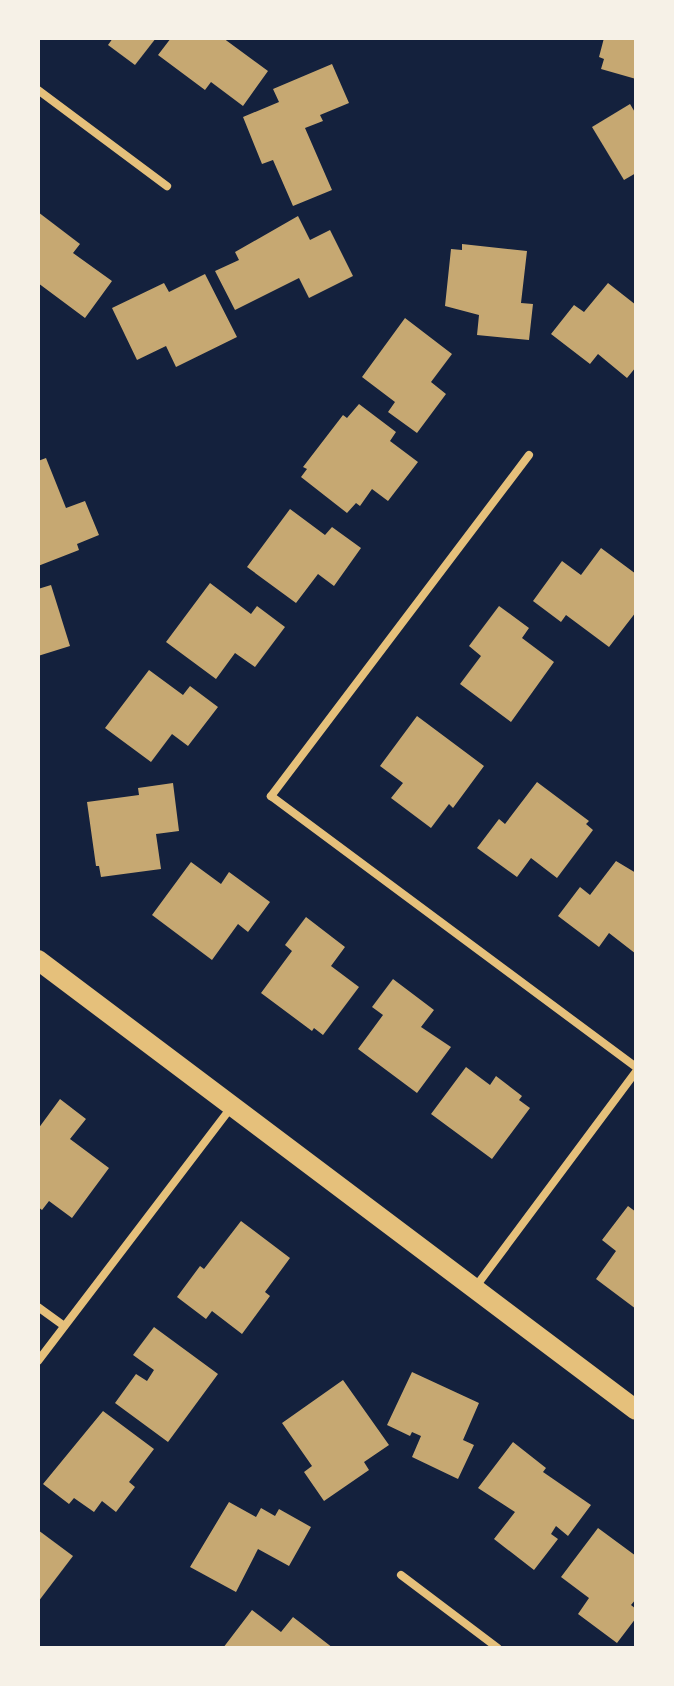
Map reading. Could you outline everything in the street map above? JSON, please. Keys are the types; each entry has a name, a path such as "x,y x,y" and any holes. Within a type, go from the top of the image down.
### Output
{"main road":[{"path":"38,960 636,1410"}],"street":[{"path":"38,90 167,186"},
{"path":"474,1289 636,1070 271,796 529,455"},
{"path":"38,1361 232,1105"},
{"path":"38,1307 64,1326"},
{"path":"401,1575 498,1648"}],"building":[{"path":"113,38 156,38 135,65 108,45"},
{"path":"171,38 223,38 268,71 243,106 211,82 205,90 158,55"},
{"path":"604,38 636,38 636,79 601,69 604,59 599,57"},
{"path":"332,64 349,103 320,115 323,121 305,128 332,190 293,206 273,160 262,164 243,117 279,102 273,89"},
{"path":"630,104 636,114 636,173 624,180 592,127"},
{"path":"38,212 80,244 73,253 112,281 85,318 38,283"},
{"path":"298,216 310,240 330,230 353,276 309,298 299,278 235,310 215,271 239,260 235,252"},
{"path":"462,244 527,251 521,303 533,304 529,340 477,335 479,315 445,306 451,249 462,250"},
{"path":"205,274 237,337 176,367 166,346 137,360 112,308 164,283 169,292"},
{"path":"608,283 636,305 636,367 627,378 598,354 590,364 551,334 574,305 584,312"},
{"path":"405,318 452,354 431,382 446,394 417,433 388,412 395,402 362,377"},
{"path":"359,404 396,432 390,441 418,462 388,501 372,489 360,506 356,503 347,513 301,477 307,469 303,467 343,415 347,418"},
{"path":"46,458 66,508 85,501 99,535 77,544 79,550 38,566 38,461"},
{"path":"290,509 325,535 332,527 361,548 334,586 318,574 296,603 247,567"},
{"path":"601,548 636,574 636,612 609,647 566,615 561,622 533,601 562,561 581,575"},
{"path":"210,583 251,614 257,606 285,627 255,667 235,653 216,679 166,642"},
{"path":"51,585 70,646 38,656 38,589"},
{"path":"499,606 529,628 522,638 554,662 511,722 460,684 481,656 469,646"},
{"path":"149,670 183,695 190,686 218,707 188,746 172,734 151,762 105,728"},
{"path":"417,716 484,766 453,808 449,804 431,828 391,798 403,783 380,766"},
{"path":"537,782 589,821 586,824 593,830 557,878 531,858 517,877 477,848 499,819 505,824"},
{"path":"173,783 179,831 156,834 161,869 101,877 99,866 96,866 87,802 139,795 138,788"},
{"path":"616,861 636,873 636,954 609,933 599,947 558,916 580,887 590,895"},
{"path":"191,862 221,884 229,872 270,902 248,932 238,924 212,960 152,915"},
{"path":"306,917 345,947 331,966 359,987 323,1035 314,1028 312,1031 261,993 292,951 285,945"},
{"path":"393,979 434,1010 421,1027 451,1047 417,1093 358,1049 383,1015 372,1007"},
{"path":"466,1067 490,1085 496,1076 522,1096 519,1100 530,1108 492,1159 431,1114"},
{"path":"60,1099 86,1119 70,1139 109,1168 72,1218 49,1201 42,1210 38,1207 38,1129"},
{"path":"628,1206 636,1212 636,1309 596,1279 616,1251 602,1240"},
{"path":"241,1221 290,1258 265,1292 270,1296 242,1334 212,1311 206,1319 177,1297 200,1266 204,1269"},
{"path":"154,1327 218,1374 168,1442 115,1403 136,1374 147,1381 154,1370 133,1355"},
{"path":"412,1372 479,1403 463,1440 474,1445 458,1479 412,1457 421,1436 412,1432 410,1436 387,1425"},
{"path":"343,1380 389,1445 364,1462 369,1470 324,1501 304,1472 312,1466 282,1423"},
{"path":"103,1411 154,1449 129,1482 135,1487 116,1512 102,1501 94,1512 74,1498 69,1504 43,1484"},
{"path":"513,1442 546,1468 543,1472 591,1505 568,1536 556,1526 551,1534 558,1539 534,1570 494,1539 515,1512 478,1488"},
{"path":"229,1502 256,1517 261,1508 275,1516 279,1509 311,1527 289,1566 258,1549 236,1592 190,1567"},
{"path":"598,1528 636,1556 636,1599 631,1605 636,1609 636,1618 617,1643 578,1614 589,1598 561,1577"},
{"path":"38,1530 73,1556 38,1602"},
{"path":"252,1610 281,1632 293,1617 333,1648 223,1648"}]}
